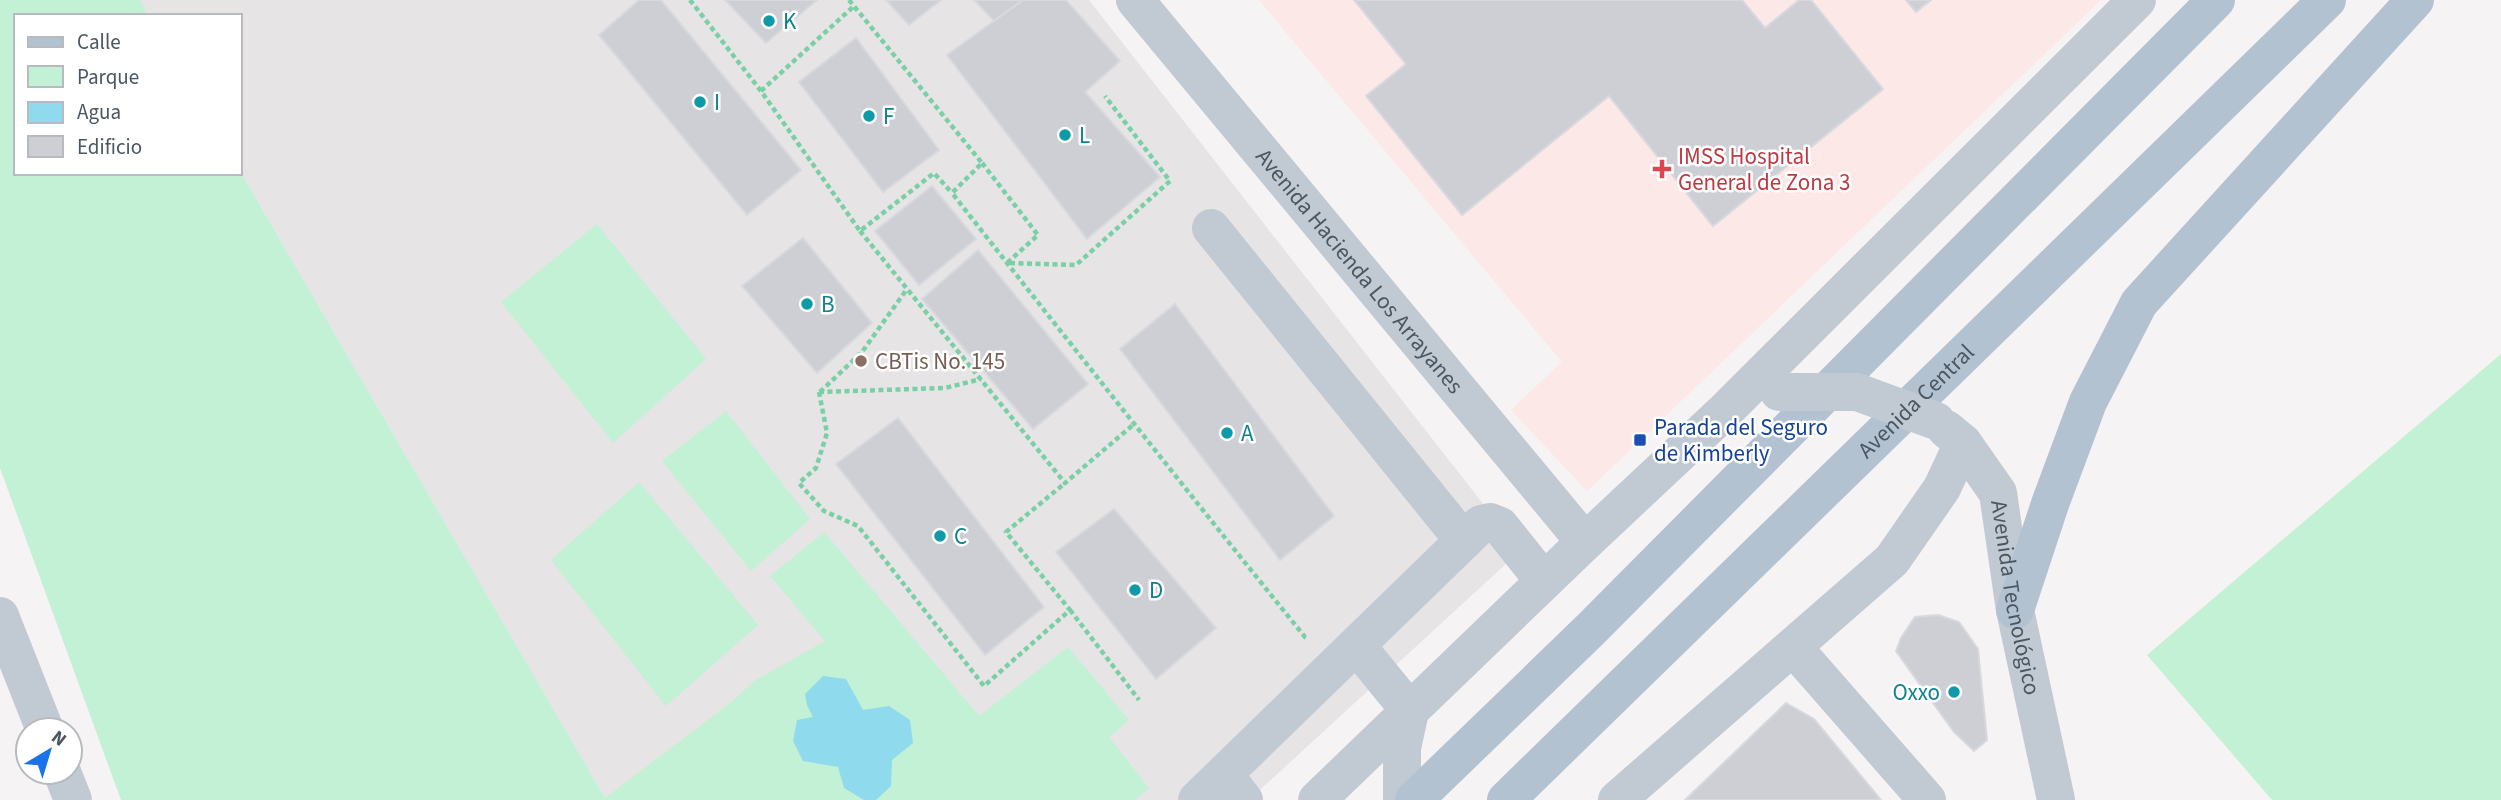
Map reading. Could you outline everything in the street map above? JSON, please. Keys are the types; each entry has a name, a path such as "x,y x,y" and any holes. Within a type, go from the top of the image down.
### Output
{"main road":[{"path":"1414,800 1591,629 2216,0"},
{"name":"Avenida Central","path":"1506,800 2327,0"},
{"path":"2015,610 2088,402 2139,303 2415,0"}],"street":[{"name":"Avenida Hacienda Los Arrayanes","path":"1135,0 1585,542"},
{"path":"1317,800 1406,730 1544,581 1728,408 2137,0"},
{"path":"1211,228 1464,541"},
{"path":"1617,800 1892,560 1942,488 1949,432 1857,393 1779,392 1728,408"},
{"name":"Avenida Tecnológico","path":"1949,432 1998,493 2015,610 2056,800"},
{"path":"1222,791 1357,646 1481,524 1490,522 1500,526 1544,581"},
{"path":"0,616 39,716"},
{"path":"1357,646 1406,730 1402,800"},
{"path":"1793,647 1927,800"}],"path":[{"path":"690,0 761,91 860,232 1065,483"},
{"path":"849,0 1038,235 1007,263"},
{"path":"761,91 854,6"},
{"path":"1007,263 1076,265 1170,181 1105,96"},
{"path":"951,193 982,163"},
{"path":"860,232 934,173 1305,637 1357,646"},
{"path":"819,392 862,352 907,289"},
{"path":"819,392 945,388 981,379"},
{"path":"819,392 827,433 816,468 799,483 824,511 858,526 984,686 1070,610"},
{"path":"1133,425 1006,531 1139,700"}],"shaded area":[{"name":"CBTis No. 145","path":"140,0 1089,0 1520,551 1249,800 606,800 242,174 242,14 148,14"},
{"name":"IMSS Hospital General de Zona 3","path":"1259,0 2101,0 1587,491 1511,410 1562,362"}],"green space":[{"path":"0,0 140,0 148,14 14,14 14,175 242,174 605,798 734,700 754,681 825,641 770,576 824,532 979,716 1068,647 1129,720 1109,737 1149,788 1135,800 121,800 0,468"},
{"path":"597,224 706,359 613,443 501,302"},
{"path":"2501,354 2501,800 2272,800 2147,655"},
{"path":"726,411 810,519 751,571 662,461"},
{"path":"639,482 758,625 666,706 551,560"}],"water":[{"path":"823,676 846,679 863,710 889,706 910,720 913,743 892,760 891,786 876,800 864,800 844,788 838,767 803,761 793,741 797,720 813,717 805,694"}],"building":[{"name":"I","path":"639,0 661,0 801,170 747,215 599,35"},
{"name":"K","path":"725,0 817,0 766,43"},
{"path":"886,0 941,0 909,25"},
{"path":"974,0 1023,0 994,21"},
{"name":"L","path":"1023,0 1066,0 1120,61 1085,92 1160,177 1087,239 947,55"},
{"path":"1354,0 1742,0 1765,28 1799,0 1811,0 1883,89 1713,226 1609,96 1462,215 1366,96 1406,64"},
{"path":"1906,0 1931,0 1916,12"},
{"name":"F","path":"856,38 939,150 883,192 799,82"},
{"path":"932,186 976,239 919,285 875,231"},
{"name":"B","path":"803,238 872,323 817,373 742,286"},
{"path":"978,250 1088,384 1033,429 922,299"},
{"name":"A","path":"1175,304 1334,516 1280,560 1120,349"},
{"name":"C","path":"898,418 1044,607 985,655 836,464"},
{"name":"D","path":"1114,509 1216,628 1156,679 1056,552"},
{"name":"Oxxo","path":"1938,615 1959,622 1978,649 1987,740 1974,751 1954,732 1896,651 1915,617"},
{"path":"1786,703 1814,719 1881,800 1685,800"}],"place":[{"name":"K","path":"769,21"},
{"name":"I","path":"700,102"},
{"name":"F","path":"869,116"},
{"name":"L","path":"1065,135"},
{"name":"IMSS Hospital General de Zona 3","path":"1662,169"},
{"name":"B","path":"807,304"},
{"name":"CBTis No. 145","path":"861,361"},
{"name":"A","path":"1227,433"},
{"name":"Parada del Seguro de Kimberly","path":"1640,440"},
{"name":"C","path":"940,536"},
{"name":"D","path":"1135,590"},
{"name":"Oxxo","path":"1954,692"}]}
